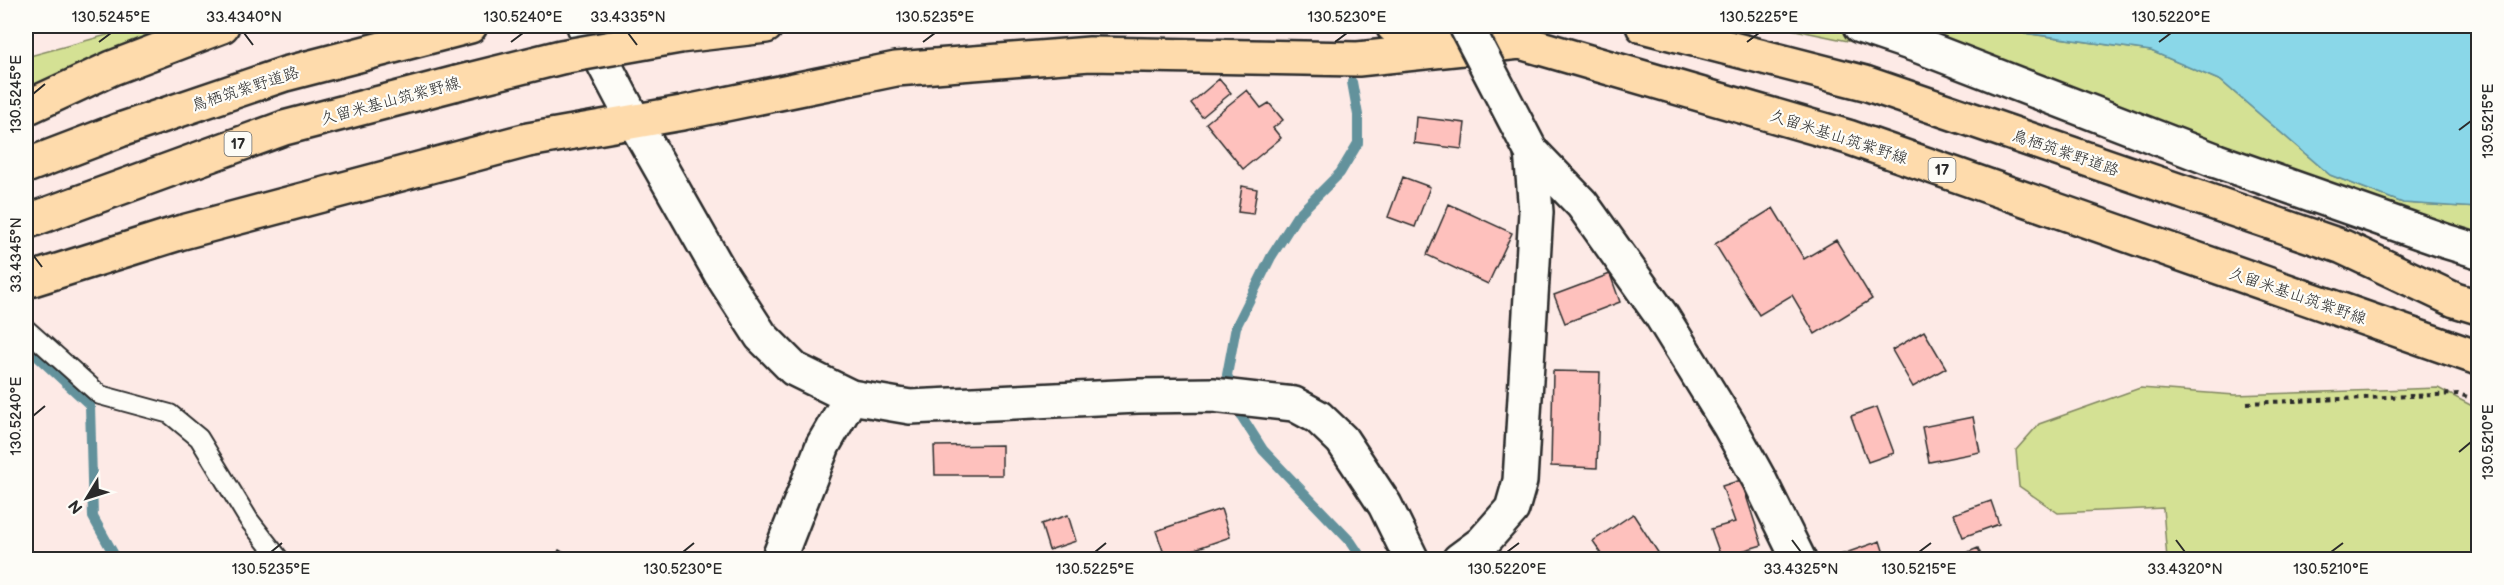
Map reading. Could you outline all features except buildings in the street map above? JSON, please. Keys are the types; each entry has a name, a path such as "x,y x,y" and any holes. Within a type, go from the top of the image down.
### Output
{"main road":[{"path":"26,108 112,68 222,26"},
{"name":"鳥栖筑紫野道路","path":"26,166 120,130 285,74 470,26"},
{"name":"久留米基山筑紫野線","path":"26,222 284,128 561,57 680,36 766,26"},
{"name":"久留米基山筑紫野線","path":"1393,26 1520,42 1848,137 2478,358"},
{"name":"鳥栖筑紫野道路","path":"1643,26 1865,83 2343,247 2455,300 2478,307"},
{"path":"26,281 179,233 528,140 634,122 896,69 1090,54 1358,59 1520,42"}],"street":[{"path":"584,26 634,122 721,274 761,336 794,369 851,397 910,407 1138,396 1213,395 1294,404 1318,417 1342,440 1384,505 1412,560"},
{"path":"1466,26 1531,151 1582,204 1662,315 1744,453 1799,560"},
{"path":"1860,26 1930,50 2217,161 2478,251"},
{"path":"1460,560 1482,543 1512,508 1520,481 1536,212 1531,151"},
{"path":"778,560 823,445 851,397"}],"lane":[{"path":"26,329 100,395 170,414 199,438 249,520 280,560"}],"path":[{"path":"2247,403 2458,394 2478,400"}],"green space":[{"path":"140,26 168,26 26,88 26,57"},
{"path":"1776,26 1988,26 2151,51 2221,81 2330,175 2403,203 2478,208 2478,257 1920,56"},
{"path":"2140,388 2235,395 2438,388 2478,409 2478,559 2167,559 2163,508 2058,513 2019,486 2016,450 2039,424"}],"water":[{"path":"1988,26 2478,26 2478,208 2403,203 2330,175 2221,81 2151,51"}],"waterway":[{"path":"1352,82 1358,115 1358,143 1340,173 1297,216 1271,257 1236,327 1227,375 1242,417 1263,450 1351,542 1363,560"},
{"path":"26,346 90,405 93,517 117,560"}]}
